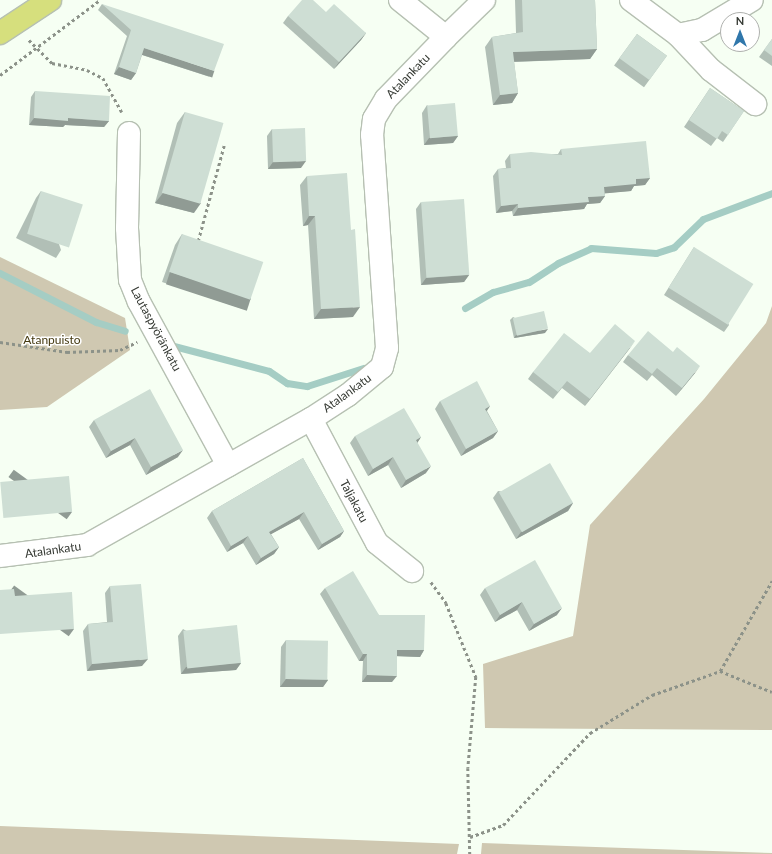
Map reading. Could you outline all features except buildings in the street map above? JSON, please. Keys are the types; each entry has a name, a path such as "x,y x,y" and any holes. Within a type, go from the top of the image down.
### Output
{"main road":[{"path":"8,28 50,0"}],"street":[{"path":"400,0 446,37"},
{"name":"Atalankatu","path":"0,556 87,545 311,419 348,395 382,367 387,348 372,135 374,119 386,99 484,0"},
{"path":"631,0 678,35 711,70 754,104"},
{"path":"678,35 702,30 752,0"},
{"name":"Lautaspyöränkatu","path":"129,133 127,228 130,280 139,302 228,465"},
{"name":"Taljakatu","path":"311,419 377,543 412,571"}],"path":[{"path":"0,75 100,0"},
{"path":"8,28 52,63 87,70 103,78 122,112 129,133"},
{"path":"197,244 224,145"},
{"path":"0,342 67,352 120,350 157,334"},
{"path":"412,571 433,584 446,603 476,677 468,768 470,854"},
{"path":"470,837 503,825 590,733 652,695 720,670 772,581"},
{"path":"720,670 772,692"}],"green space":[{"name":"Atanpuisto","path":"0,257 125,318 130,350 47,407 0,410"},
{"path":"772,306 772,730 485,728 483,664 573,636 590,525 704,399 766,323"},
{"path":"0,826 459,844 457,854 0,854"},
{"path":"482,843 772,853 772,854 481,854"}],"waterway":[{"path":"465,308 493,292 529,282 558,263 591,248 656,253 674,247 703,219 772,193"},
{"path":"0,273 96,322 125,331"},
{"path":"170,345 269,371 287,383 307,386 363,368"}]}
